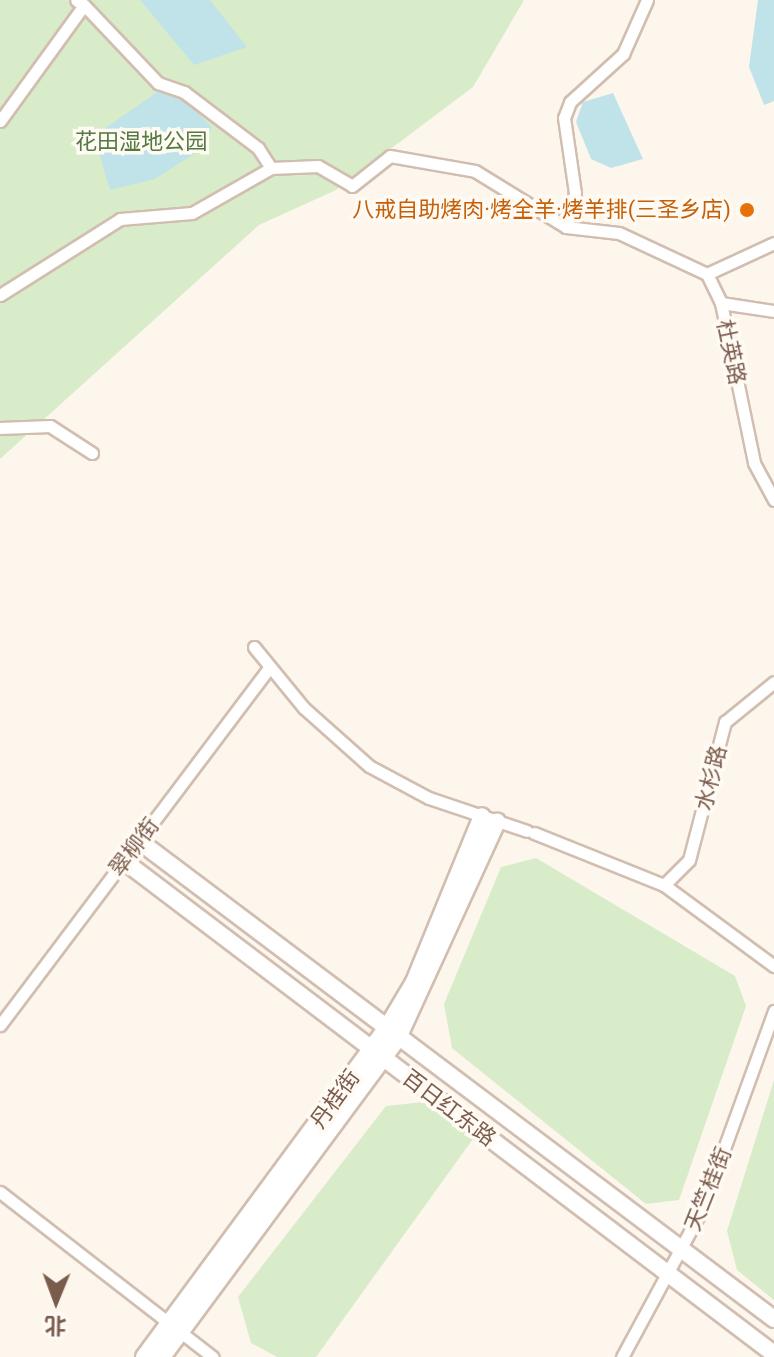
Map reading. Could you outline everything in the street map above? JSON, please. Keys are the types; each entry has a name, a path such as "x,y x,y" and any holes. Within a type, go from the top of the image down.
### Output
{"street":[{"path":"566,227 575,193 564,118 570,102 623,54 647,0"},
{"path":"0,121 80,3 158,83 184,92 258,148 271,168"},
{"path":"0,295 66,256 96,228 192,213 271,168 318,166 352,186 390,156 475,171 566,227 619,233 707,274 774,243"},
{"name":"杜英路","path":"707,274 721,303 754,463 774,500"},
{"path":"721,303 774,311"},
{"path":"0,428 50,426 92,453"},
{"path":"254,647 268,669 369,766 489,819 664,885 774,966"},
{"name":"翠柳街","path":"0,1025 268,669"},
{"name":"水杉路","path":"664,885 689,860 725,722 774,682"},
{"name":"丹桂街","path":"144,1357 175,1328 392,1034 489,819"},
{"name":"百日红东路","path":"139,841 774,1319"},
{"name":"百日红东路","path":"124,861 774,1354"},
{"name":"天竺桂街","path":"622,1357 682,1250 774,1011"},
{"path":"0,1192 213,1357"},
{"name":"丹桂街","path":"162,1357 175,1328"}],"green space":[{"name":"花田湿地公园","path":"0,0 524,0 473,87 336,190 259,225 0,459"},
{"path":"536,858 735,976 746,1006 679,1200 646,1204 452,1048 444,1004 501,867"},
{"path":"774,1080 774,1300 737,1270 727,1231"},
{"path":"452,1099 483,1125 316,1357 277,1357 251,1343 238,1297 386,1106"}],"water":[{"path":"140,0 210,0 247,47 194,65"},
{"path":"758,0 774,0 774,101 764,105 749,67"},
{"path":"163,88 181,95 212,128 197,152 155,179 110,190 94,136"},
{"path":"613,93 643,159 611,168 591,159 576,122 583,102"}],"place":[{"name":"八戒自助烤肉·烤全羊·烤羊排(三圣乡店)","path":"747,210"}]}
